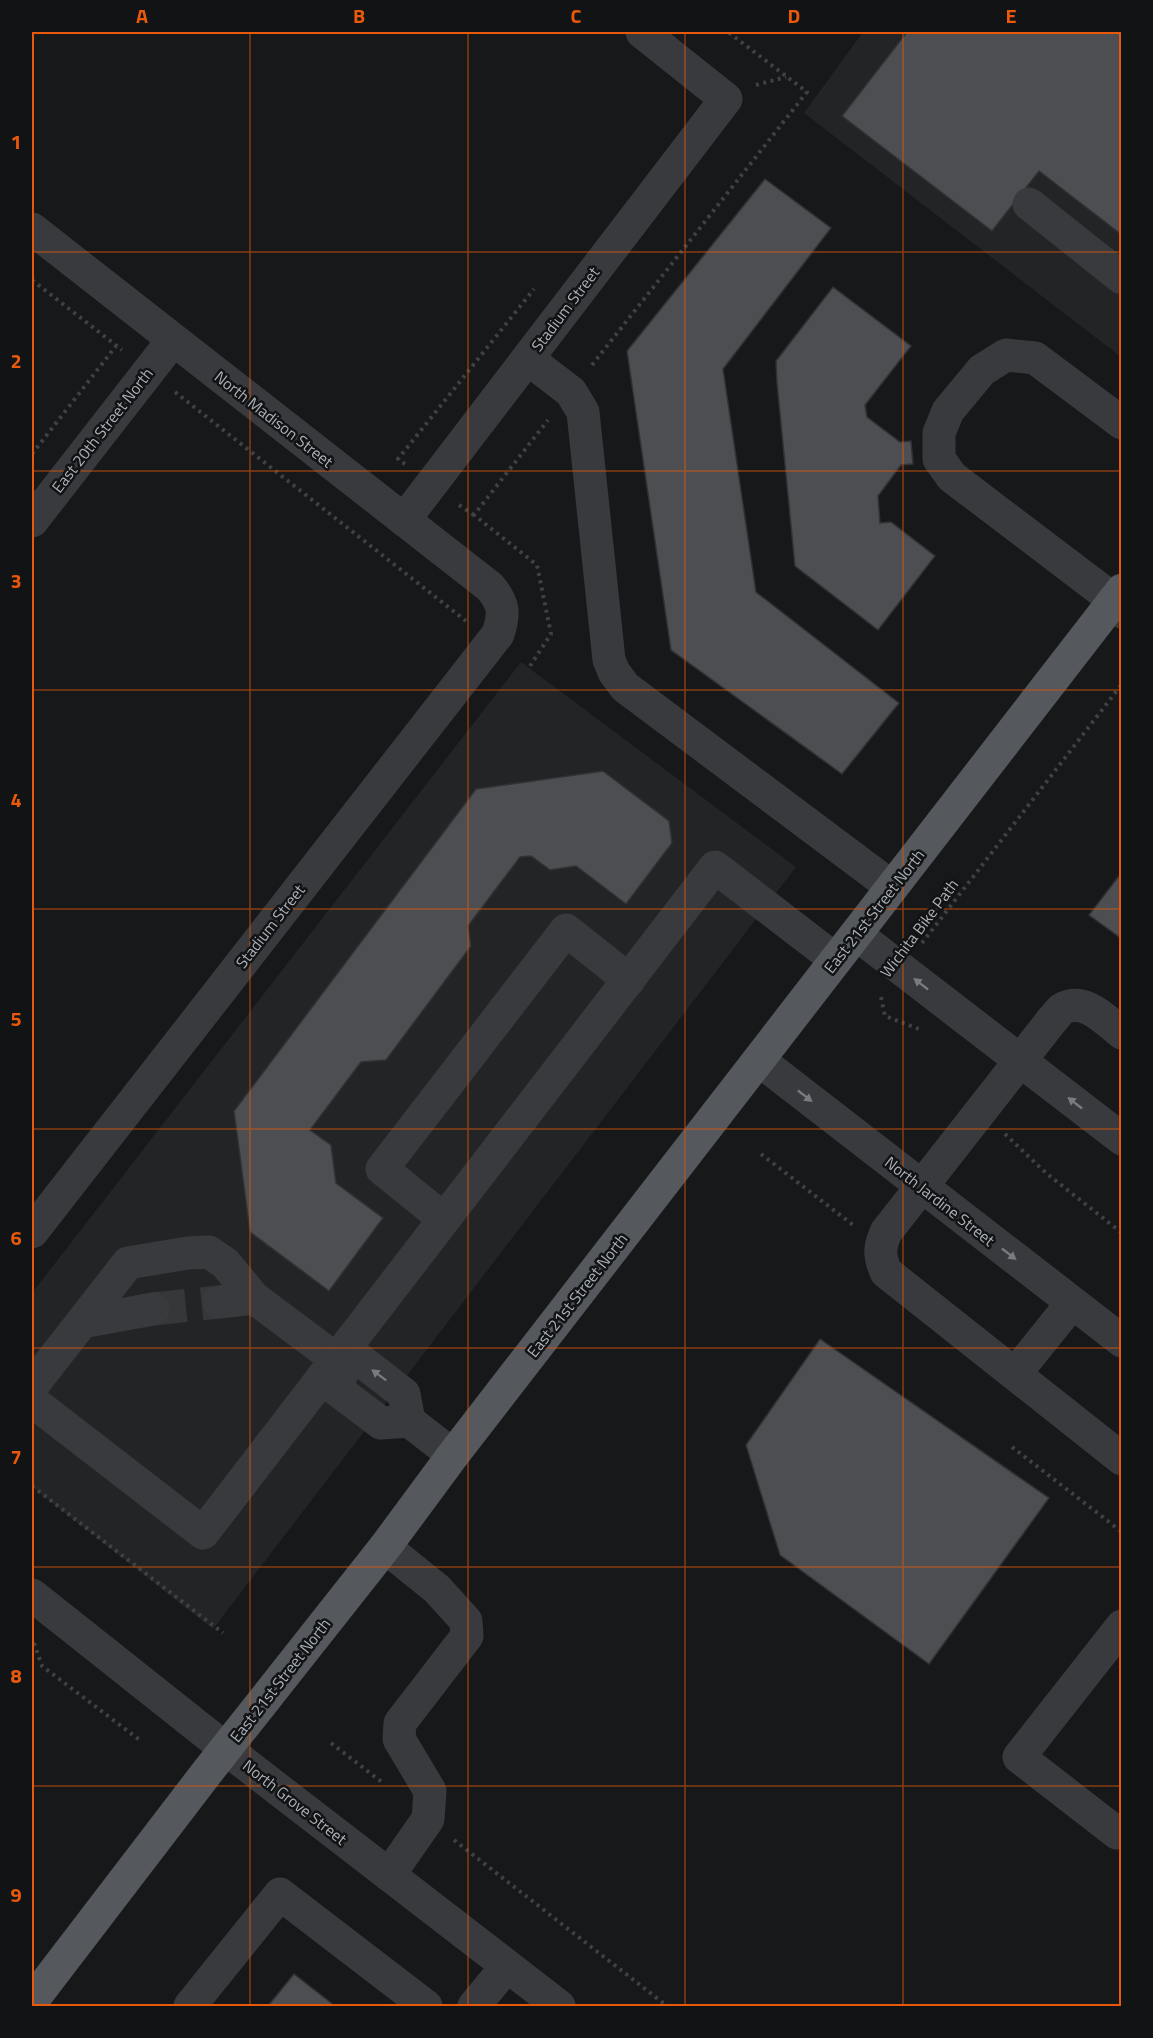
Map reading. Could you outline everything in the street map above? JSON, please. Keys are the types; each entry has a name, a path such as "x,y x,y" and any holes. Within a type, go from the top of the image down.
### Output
{"main road":[{"name":"East 21st Street North","path":"32,2001 892,887 1119,600"}],"street":[{"name":"Stadium Street","path":"404,520 726,99 642,32"},
{"path":"1029,204 1122,278"},
{"name":"North Madison Street","path":"32,230 490,587 500,599 503,618"},
{"name":"East 20th Street North","path":"32,521 172,340"},
{"path":"1119,600 952,477 939,459 939,433 948,411 982,370 1006,355 1035,358 1122,423"},
{"path":"528,359 571,392 583,412 609,660 614,672 625,687 892,887"},
{"name":"Stadium Street","path":"32,1232 498,634 503,618"},
{"path":"32,1401 203,1533 341,1362 444,1219 716,867 836,960"},
{"path":"444,1219 382,1169 566,930 629,980"},
{"path":"856,934 1122,1139"},
{"path":"1122,1033 1089,1008 1075,1006 1062,1009 886,1232 880,1245 881,1260 886,1272 1122,1460"},
{"name":"North Jardine Street","path":"759,1060 1122,1341"},
{"path":"32,1386 128,1263 188,1253 209,1252 225,1263 254,1298 341,1362 358,1359 404,1394 410,1421 453,1455"},
{"path":"219,1302 254,1298"},
{"path":"1015,1374 1072,1303"},
{"path":"82,1322 153,1309"},
{"path":"385,1546 437,1589 466,1621 467,1636 400,1723 399,1739 430,1791 428,1819 389,1875"},
{"name":"North Grove Street","path":"32,1595 226,1749 559,2007"},
{"path":"1116,1833 1019,1757 1122,1626"},
{"path":"189,2007 280,1894 426,2007"},
{"path":"474,2007 507,1966"},
{"path":"32,2001 40,2007"}],"path":[{"path":"530,666 551,634 537,565 474,515 807,92 728,32"},
{"path":"32,280 472,625"},
{"path":"32,454 116,346"},
{"name":"Wichita Bike Path","path":"921,1030 885,1016 881,997 1122,684"},
{"path":"986,1103 1005,1134 1013,1142 1046,1173 1122,1233"},
{"path":"761,1154 858,1229"},
{"path":"1012,1447 1122,1532"},
{"path":"32,1486 223,1633"},
{"path":"32,1641 42,1666 141,1741"},
{"path":"331,1743 384,1784"},
{"path":"428,1819 667,2007"}],"shaded area":[{"path":"863,32 1121,32 1121,357 804,113"},
{"path":"521,662 796,867 213,1629 32,1487 32,1293"}],"building":[{"path":"907,32 1122,32 1122,235 1039,171 992,231 842,116"},
{"path":"765,179 831,228 723,369 756,592 899,703 842,774 671,650 627,351"},
{"path":"833,287 911,346 865,405 867,417 900,442 911,441 913,464 901,465 878,496 880,523 891,522 935,556 878,630 795,566 776,361"},
{"path":"603,771 669,821 672,843 626,904 576,866 550,870 531,856 520,857 468,926 471,946 386,1060 361,1062 310,1130 331,1145 336,1183 383,1218 329,1291 250,1232 234,1111 476,789"},
{"path":"1122,872 1122,939 1089,915"},
{"path":"820,1339 1049,1498 929,1664 780,1555 746,1445"},
{"path":"294,1974 335,2006 268,2006"}],"tunnel":[{"path":"153,1309 219,1302"}]}
